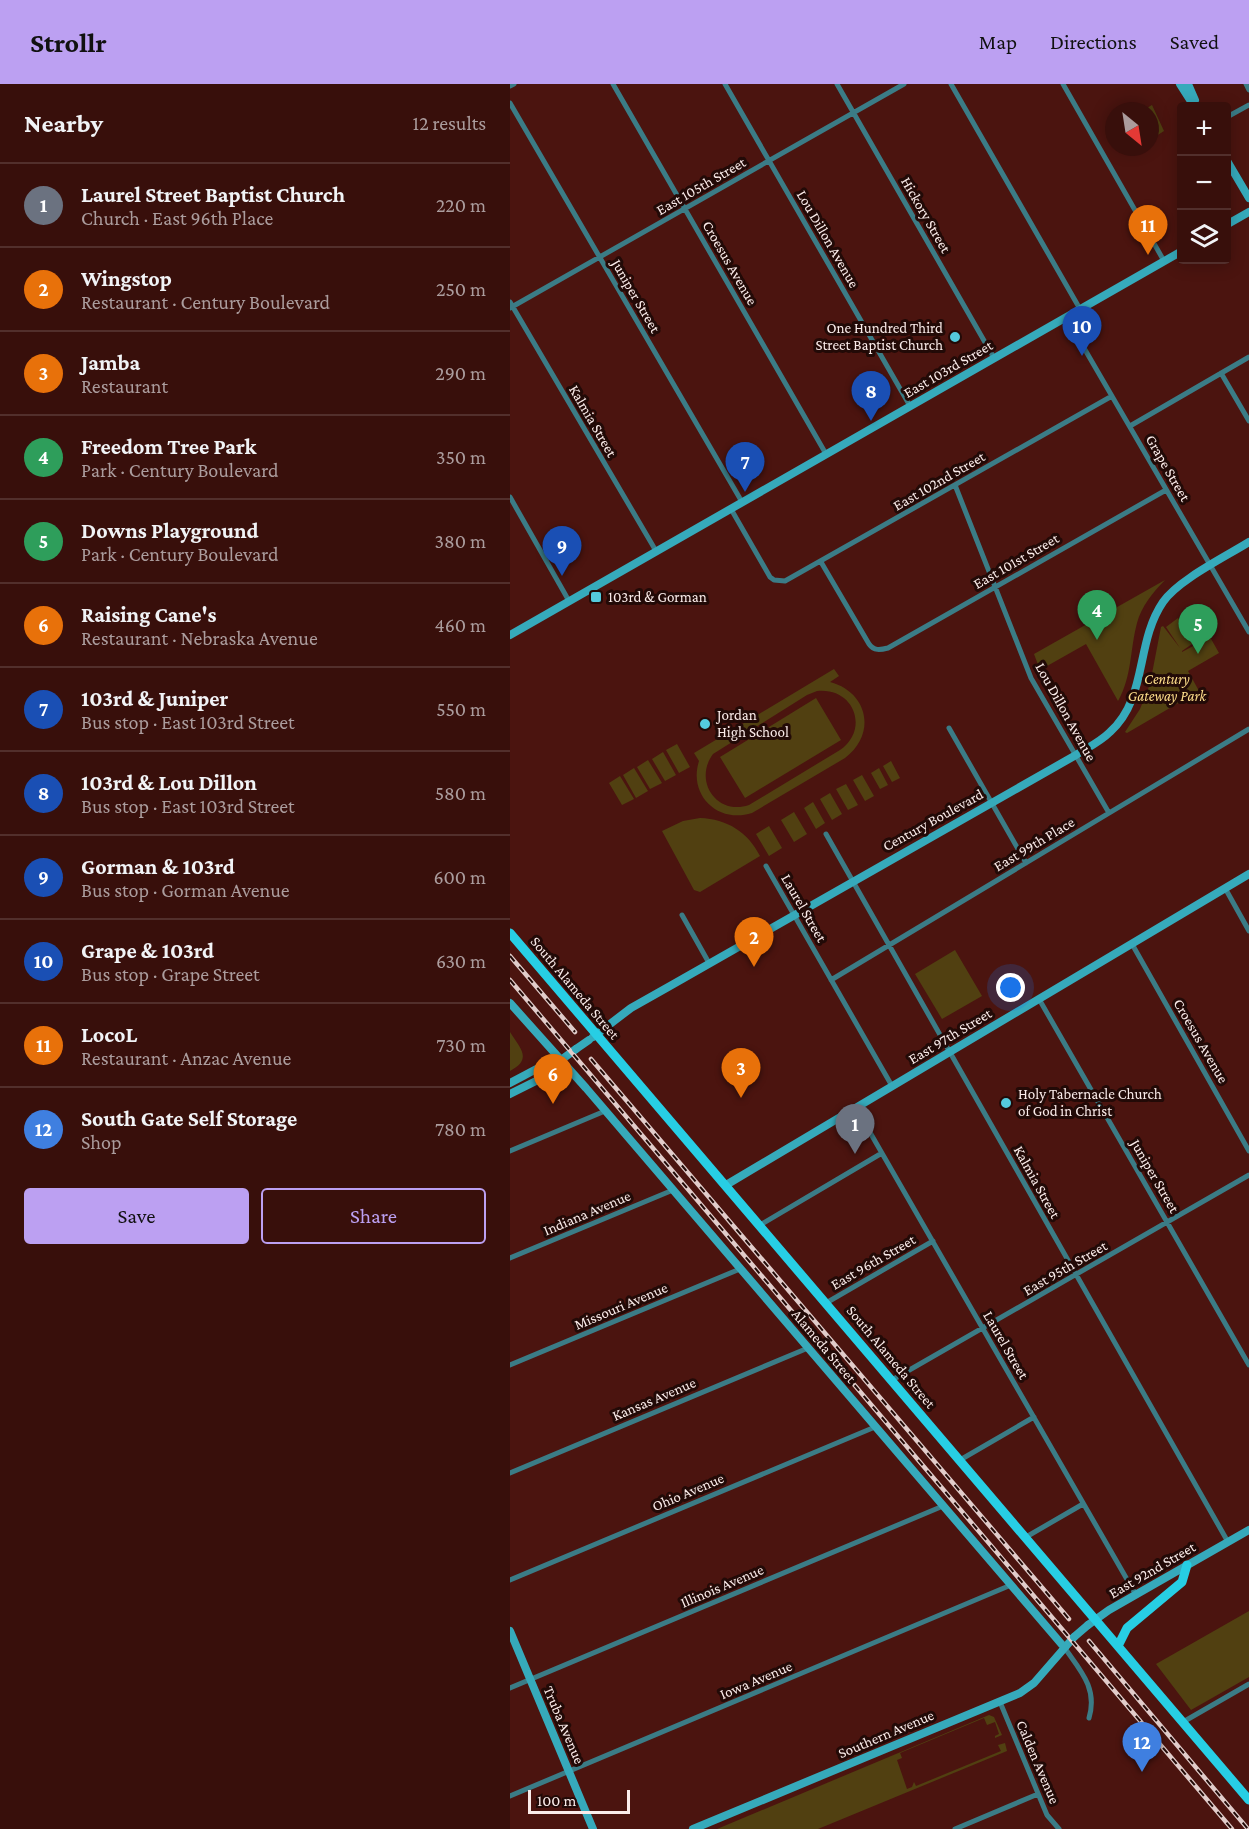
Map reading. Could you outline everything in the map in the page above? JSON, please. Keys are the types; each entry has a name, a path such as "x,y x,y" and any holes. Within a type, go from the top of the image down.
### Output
{"main road":[{"name":"South Alameda Street","path":"510,933 592,1037 726,1185 1026,1537 1092,1622 1118,1646 1249,1800"},
{"path":"1118,1646 1127,1628 1182,1581 1187,1565"}],"street":[{"path":"510,86 514,84"},
{"name":"Croesus Avenue","path":"614,84 826,454"},
{"name":"Lou Dillon Avenue","path":"725,84 910,406"},
{"name":"Hickory Street","path":"837,84 993,358"},
{"name":"East 105th Street","path":"511,305 904,84"},
{"path":"951,84 1080,309"},
{"path":"1063,84 1164,261"},
{"path":"1180,84 1193,102"},
{"path":"1188,84 1195,102"},
{"path":"1246,84 1249,90"},
{"name":"Juniper Street","path":"510,103 742,502"},
{"path":"1231,115 1249,105"},
{"path":"1231,166 1249,198"},
{"path":"1231,223 1249,212"},
{"name":"East 103rd Street","path":"510,635 1177,254"},
{"name":"Kalmia Street","path":"511,305 656,551"},
{"name":"Grape Street","path":"1066,317 1249,632"},
{"path":"1130,426 1249,357"},
{"path":"1221,373 1249,421"},
{"name":"East 102nd Street","path":"731,508 770,577 777,581 785,581 1112,396"},
{"name":"Lou Dillon Avenue","path":"955,485 1032,678 1109,813"},
{"name":"East 101st Street","path":"821,562 869,644 876,650 888,648 1167,490"},
{"path":"510,497 569,601"},
{"name":"Century Boulevard","path":"561,1060 631,1008 1076,755 1109,734 1126,714 1136,689 1146,639 1163,602 1177,587 1249,542"},
{"path":"949,728 1026,863"},
{"name":"East 99th Place","path":"831,980 1249,729"},
{"name":"Kalmia Street","path":"825,834 1228,1542"},
{"name":"Laurel Street","path":"766,866 892,1086"},
{"name":"East 97th Street","path":"726,1185 1249,874"},
{"path":"1225,888 1249,931"},
{"path":"682,915 709,963"},
{"name":"Croesus Avenue","path":"1132,944 1249,1151"},
{"name":"Juniper Street","path":"1039,999 1249,1365"},
{"name":"Alameda Street","path":"510,1003 1064,1647 1086,1677 1091,1689 1092,1704 1089,1718"},
{"path":"510,1083 544,1065 561,1060"},
{"path":"510,1094 549,1074 561,1060"},
{"name":"Laurel Street","path":"856,1108 1136,1595"},
{"path":"510,1150 605,1111"},
{"path":"760,1225 882,1154"},
{"name":"East 95th Street","path":"892,1380 1249,1175"},
{"name":"Indiana Avenue","path":"510,1258 673,1190"},
{"name":"East 96th Street","path":"826,1303 933,1241"},
{"name":"Missouri Avenue","path":"510,1365 740,1269"},
{"name":"Kansas Avenue","path":"510,1473 808,1348"},
{"path":"960,1460 1034,1417"},
{"name":"Ohio Avenue","path":"510,1580 875,1427"},
{"path":"1026,1537 1083,1504"},
{"name":"Illinois Avenue","path":"510,1688 943,1506"},
{"name":"East 92nd Street","path":"1073,1638 1092,1622 1136,1595 1249,1530"},
{"name":"Iowa Avenue","path":"510,1796 1011,1585"},
{"name":"Truba Avenue","path":"510,1630 593,1829"},
{"name":"Southern Avenue","path":"693,1829 1000,1702 1030,1687 1073,1638"},
{"path":"1183,1722 1249,1684"},
{"name":"Calden Avenue","path":"1000,1702 1047,1815 1059,1829"},
{"path":"955,1829 1038,1794"}],"green space":[{"path":"1159,120 1164,131 1159,134"},
{"path":"1165,580 1141,611 1126,682 1118,701 1086,644 1040,670 1034,654"},
{"name":"Century Gateway Park","path":"1178,618 1195,642 1182,652 1210,637 1219,653 1188,671 1199,691 1127,733 1125,732 1140,709 1150,684 1161,627 1163,626 1180,648 1166,627"},
{"path":"834,669 839,676 830,682 843,687 853,695 864,715 862,737 845,758 752,813 728,814 709,804 698,785 699,761 694,753","holes":["817,691 830,692 848,702 854,711 856,721 849,741 840,750 749,805 737,807 718,801 707,785 707,764 713,754 807,695"]},
{"path":"816,698 841,740 745,798 720,757"},
{"path":"677,744 690,767 679,773 666,750"},
{"path":"663,752 676,775 665,781 652,759"},
{"path":"648,760 662,783 650,789 637,767"},
{"path":"891,761 900,778 892,782 883,766"},
{"path":"634,768 648,791 636,798 623,775"},
{"path":"879,768 888,785 880,789 871,773"},
{"path":"862,775 874,796 865,801 853,780"},
{"path":"620,776 634,799 622,805 609,783"},
{"path":"846,784 858,805 848,810 836,789"},
{"path":"830,793 842,814 832,820 820,799"},
{"path":"813,802 825,823 816,829 804,808"},
{"path":"794,812 807,834 794,842 781,820"},
{"path":"700,818 719,821 736,828 749,840 760,856 700,892 694,890 662,831 683,821"},
{"path":"769,826 782,848 769,856 756,834"},
{"path":"955,950 982,996 942,1019 915,974"},
{"path":"510,1032 523,1058 517,1067 510,1071"},
{"path":"1249,1611 1249,1677 1191,1710 1156,1664"},
{"path":"989,1715 994,1717 1002,1735 995,1738 999,1734 995,1722 987,1725 984,1718 900,1753 902,1758 897,1760 907,1789 912,1787 914,1782 916,1786 1001,1751 998,1745 1005,1743 1007,1751 818,1829 717,1829"}],"railway":[{"path":"510,956 575,1032"},
{"path":"510,980 1232,1829"},
{"path":"591,1059 1069,1619"},
{"path":"1089,1641 1248,1829"}],"place":[{"name":"LocoL","path":"1148,255"},
{"name":"One Hundred Third Street Baptist Church","path":"955,337"},
{"name":"Grape & 103rd","path":"1082,356"},
{"name":"103rd & Lou Dillon","path":"871,421"},
{"name":"103rd & Juniper","path":"745,492"},
{"name":"Gorman & 103rd","path":"562,576"},
{"name":"103rd & Gorman","path":"596,597"},
{"name":"Freedom Tree Park","path":"1097,640"},
{"name":"Downs Playground","path":"1198,654"},
{"name":"Jordan High School","path":"705,724"},
{"name":"Wingstop","path":"754,967"},
{"name":"Jamba","path":"741,1098"},
{"name":"Holy Tabernacle Church of God in Christ","path":"1006,1103"},
{"name":"Raising Cane's","path":"553,1104"},
{"name":"Laurel Street Baptist Church","path":"855,1154"},
{"name":"South Gate Self Storage","path":"1142,1772"}]}
